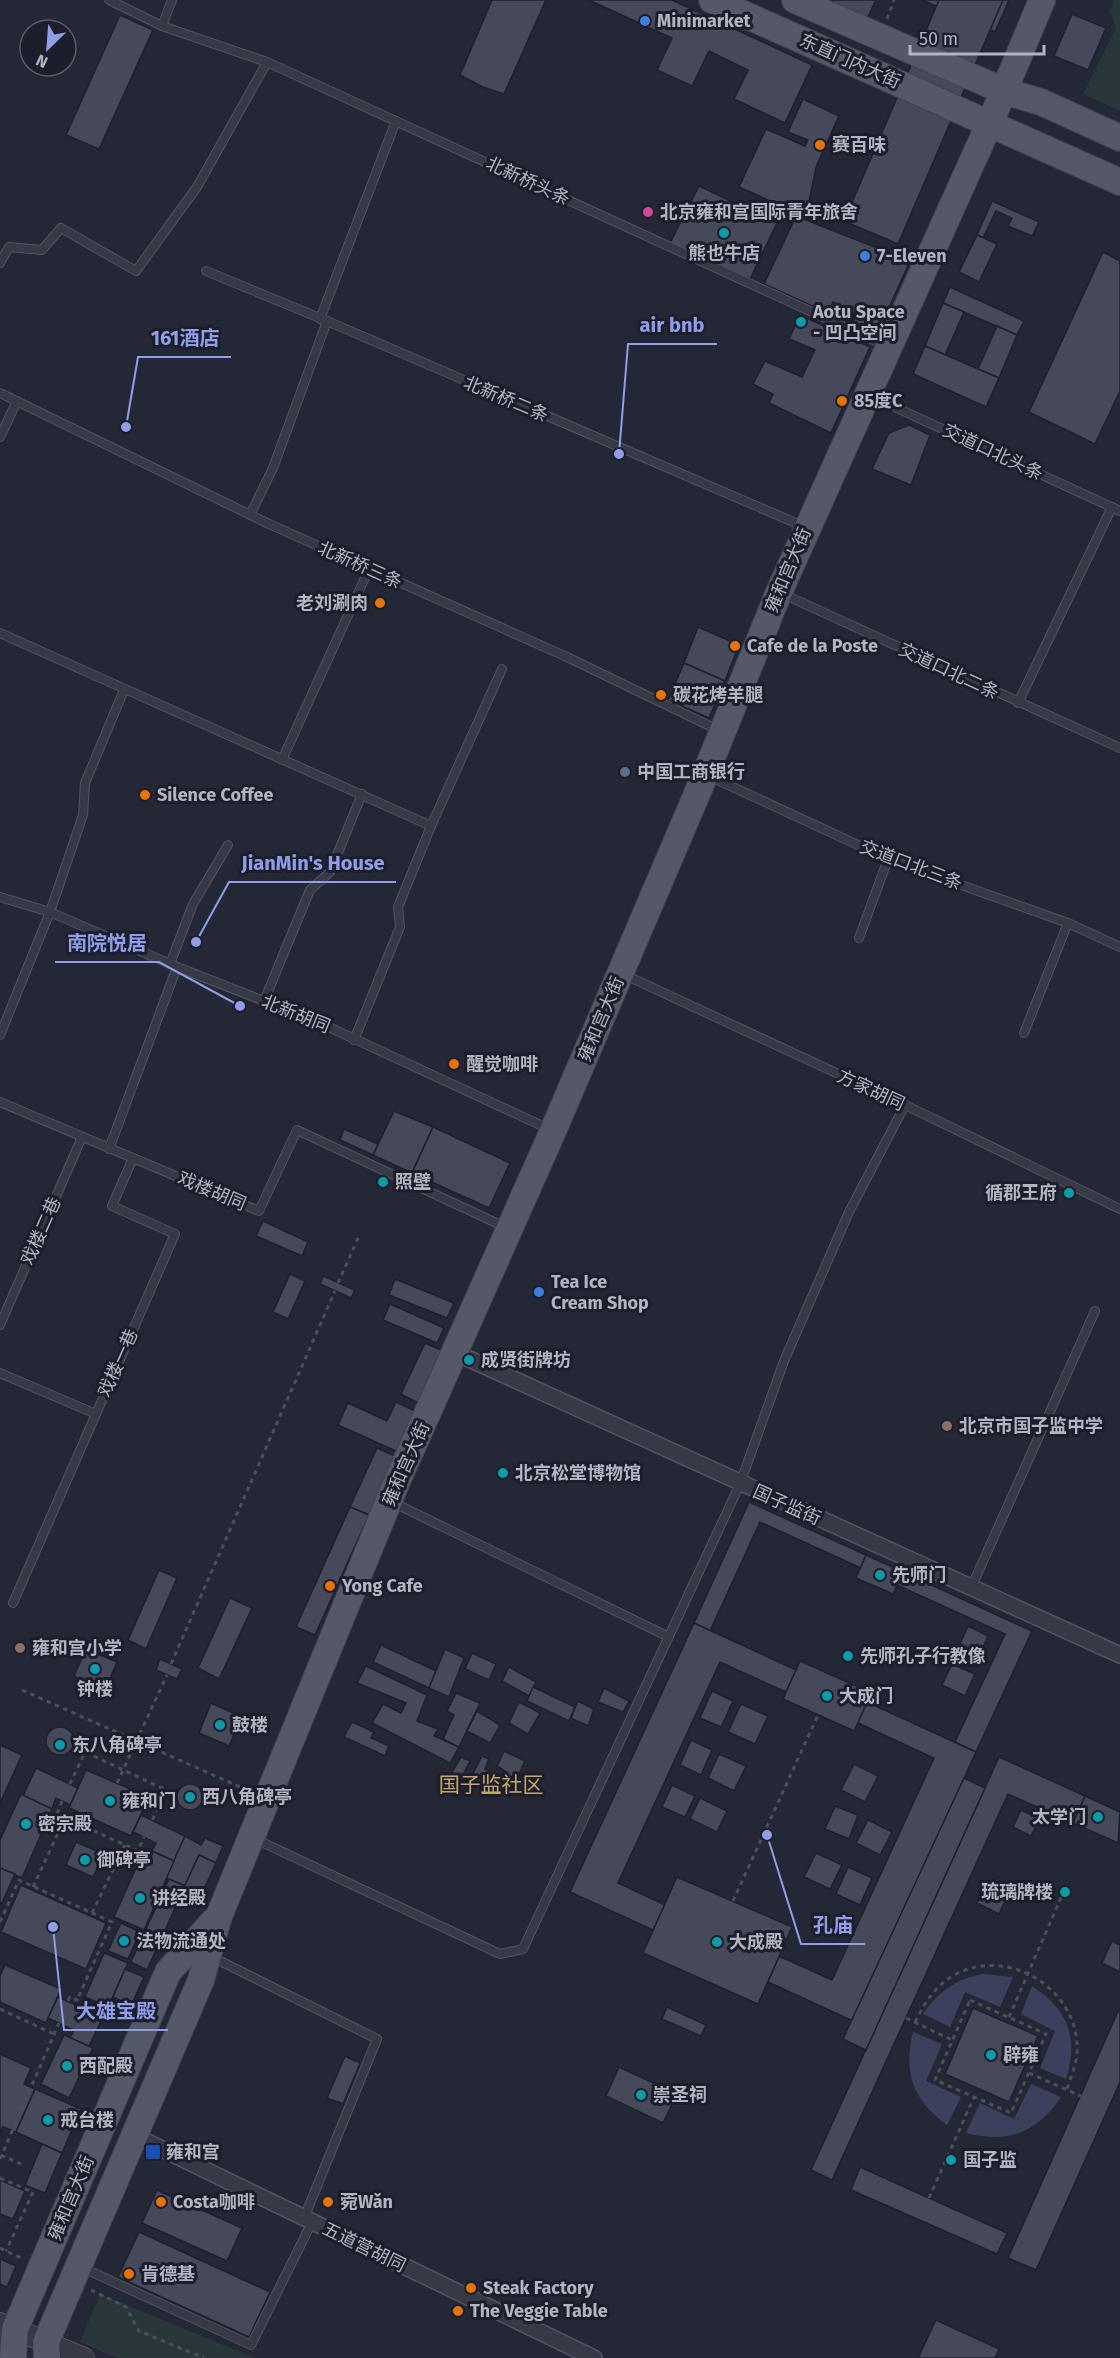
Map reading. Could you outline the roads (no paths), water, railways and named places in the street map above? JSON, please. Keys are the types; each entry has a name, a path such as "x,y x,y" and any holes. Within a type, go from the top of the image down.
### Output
{"main road":[{"name":"东直门内大街","path":"712,0 1120,183"},
{"name":"东直门内大街","path":"795,0 1004,90 1041,102 1120,138"},
{"name":"雍和宫大街","path":"46,2350 133,2135 201,1980 219,1916 390,1501 621,974 779,592 1004,90 1042,0"},
{"name":"雍和宫大街","path":"8,2326 168,1972 219,1916"},
{"path":"8,2326 14,2358"}],"street":[{"name":"国子监街","path":"456,1353 1120,1655"},
{"name":"五道营胡同","path":"133,2135 594,2358"},
{"path":"8,2326 46,2350 84,2358"}],"lane":[{"name":"北新桥头条","path":"109,0 162,26 267,62 888,347"},
{"path":"162,26 172,0"},
{"path":"0,263 9,247 42,250 61,228 136,270 197,187 267,62"},
{"path":"250,515 273,468 323,320 396,121"},
{"name":"北新桥二条","path":"206,271 807,528"},
{"name":"北新桥三条","path":"0,393 250,515 567,657 722,732"},
{"name":"交道口北头条","path":"866,394 1120,511"},
{"path":"0,437 17,401"},
{"path":"1017,703 1112,507"},
{"path":"282,760 369,569"},
{"name":"交道口北二条","path":"779,592 1017,703 1120,748"},
{"path":"0,633 431,826"},
{"path":"354,1040 400,927 398,907 431,826 502,669"},
{"path":"0,1035 50,912 83,815 85,783 124,690"},
{"name":"交道口北三条","path":"705,775 888,859 1068,923 1120,947"},
{"path":"264,1001 310,890 330,872 362,794"},
{"path":"109,1149 194,904 228,845"},
{"path":"859,938 888,859"},
{"name":"北新胡同","path":"0,897 50,912 173,965 318,1022 553,1131"},
{"path":"1024,1033 1068,923"},
{"name":"方家胡同","path":"621,974 904,1105 1120,1209"},
{"name":"戏楼胡同","path":"0,1102 259,1211 297,1130 509,1229"},
{"path":"251,1838 500,1954 523,1949 740,1484 784,1361 849,1212 904,1105"},
{"name":"戏楼二巷","path":"0,1325 82,1137"},
{"name":"戏楼一巷","path":"13,1603 175,1234 112,1206 133,1158"},
{"path":"971,1588 1095,1311"},
{"path":"0,1373 96,1414"},
{"path":"390,1501 669,1637"},
{"path":"76,2274 251,2345 308,2220 377,2039 207,1955"}],"water":[{"path":"983,1974 1013,1977 1000,2007 965,1992 950,2027 923,2014 949,1987 964,1979"},
{"path":"1032,1986 1054,2004 1067,2026 1071,2050 1066,2079 1040,2068 1055,2031 1021,2014"},
{"path":"913,2032 942,2044 926,2081 961,2097 947,2125 926,2106 914,2084 909,2060"},
{"path":"1031,2084 1061,2097 1042,2119 1020,2133 1008,2136 981,2136 966,2133 980,2103 1014,2119"}],"place":[{"name":"Minimarket","path":"645,21"},
{"name":"赛百味","path":"820,145"},
{"name":"北京雍和宫国际青年旅舍","path":"648,212"},
{"name":"熊也牛店","path":"724,233"},
{"name":"7-Eleven","path":"865,256"},
{"name":"Aotu Space - 凹凸空间","path":"801,322"},
{"name":"85度C","path":"842,401"},
{"name":"161酒店","path":"126,427"},
{"name":"air bnb","path":"619,454"},
{"name":"老刘涮肉","path":"380,603"},
{"name":"Cafe de la Poste","path":"735,646"},
{"name":"碳花烤羊腿","path":"661,695"},
{"name":"中国工商银行","path":"625,772"},
{"name":"Silence Coffee","path":"145,795"},
{"name":"JianMin's House","path":"196,942"},
{"name":"南院悦居","path":"240,1006"},
{"name":"醒觉咖啡","path":"454,1064"},
{"name":"照壁","path":"383,1182"},
{"name":"循郡王府","path":"1069,1193"},
{"name":"Tea Ice Cream Shop","path":"539,1292"},
{"name":"成贤街牌坊","path":"469,1360"},
{"name":"北京市国子监中学","path":"947,1426"},
{"name":"北京松堂博物馆","path":"503,1473"},
{"name":"先师门","path":"880,1575"},
{"name":"Yong Cafe","path":"330,1586"},
{"name":"雍和宫小学","path":"20,1648"},
{"name":"先师孔子行教像","path":"848,1656"},
{"name":"钟楼","path":"95,1669"},
{"name":"大成门","path":"827,1696"},
{"name":"鼓楼","path":"220,1725"},
{"name":"东八角碑亭","path":"60,1745"},
{"name":"西八角碑亭","path":"190,1797"},
{"name":"雍和门","path":"110,1801"},
{"name":"太学门","path":"1098,1817"},
{"name":"密宗殿","path":"26,1824"},
{"name":"孔庙","path":"767,1835"},
{"name":"御碑亭","path":"85,1860"},
{"name":"琉璃牌楼","path":"1065,1892"},
{"name":"讲经殿","path":"140,1898"},
{"name":"大雄宝殿","path":"53,1927"},
{"name":"法物流通处","path":"124,1941"},
{"name":"大成殿","path":"717,1942"},
{"name":"辟雍","path":"991,2055"},
{"name":"西配殿","path":"67,2066"},
{"name":"崇圣祠","path":"641,2095"},
{"name":"戒台楼","path":"48,2120"},
{"name":"雍和宫","path":"153,2152"},
{"name":"国子监","path":"951,2160"},
{"name":"Costa咖啡","path":"161,2202"},
{"name":"菀Wǎn","path":"328,2202"},
{"name":"肯德基","path":"129,2274"},
{"name":"Steak Factory","path":"471,2288"},
{"name":"The Veggie Table","path":"458,2311"}],"district":[{"name":"国子监社区","path":"491,1785"}]}
